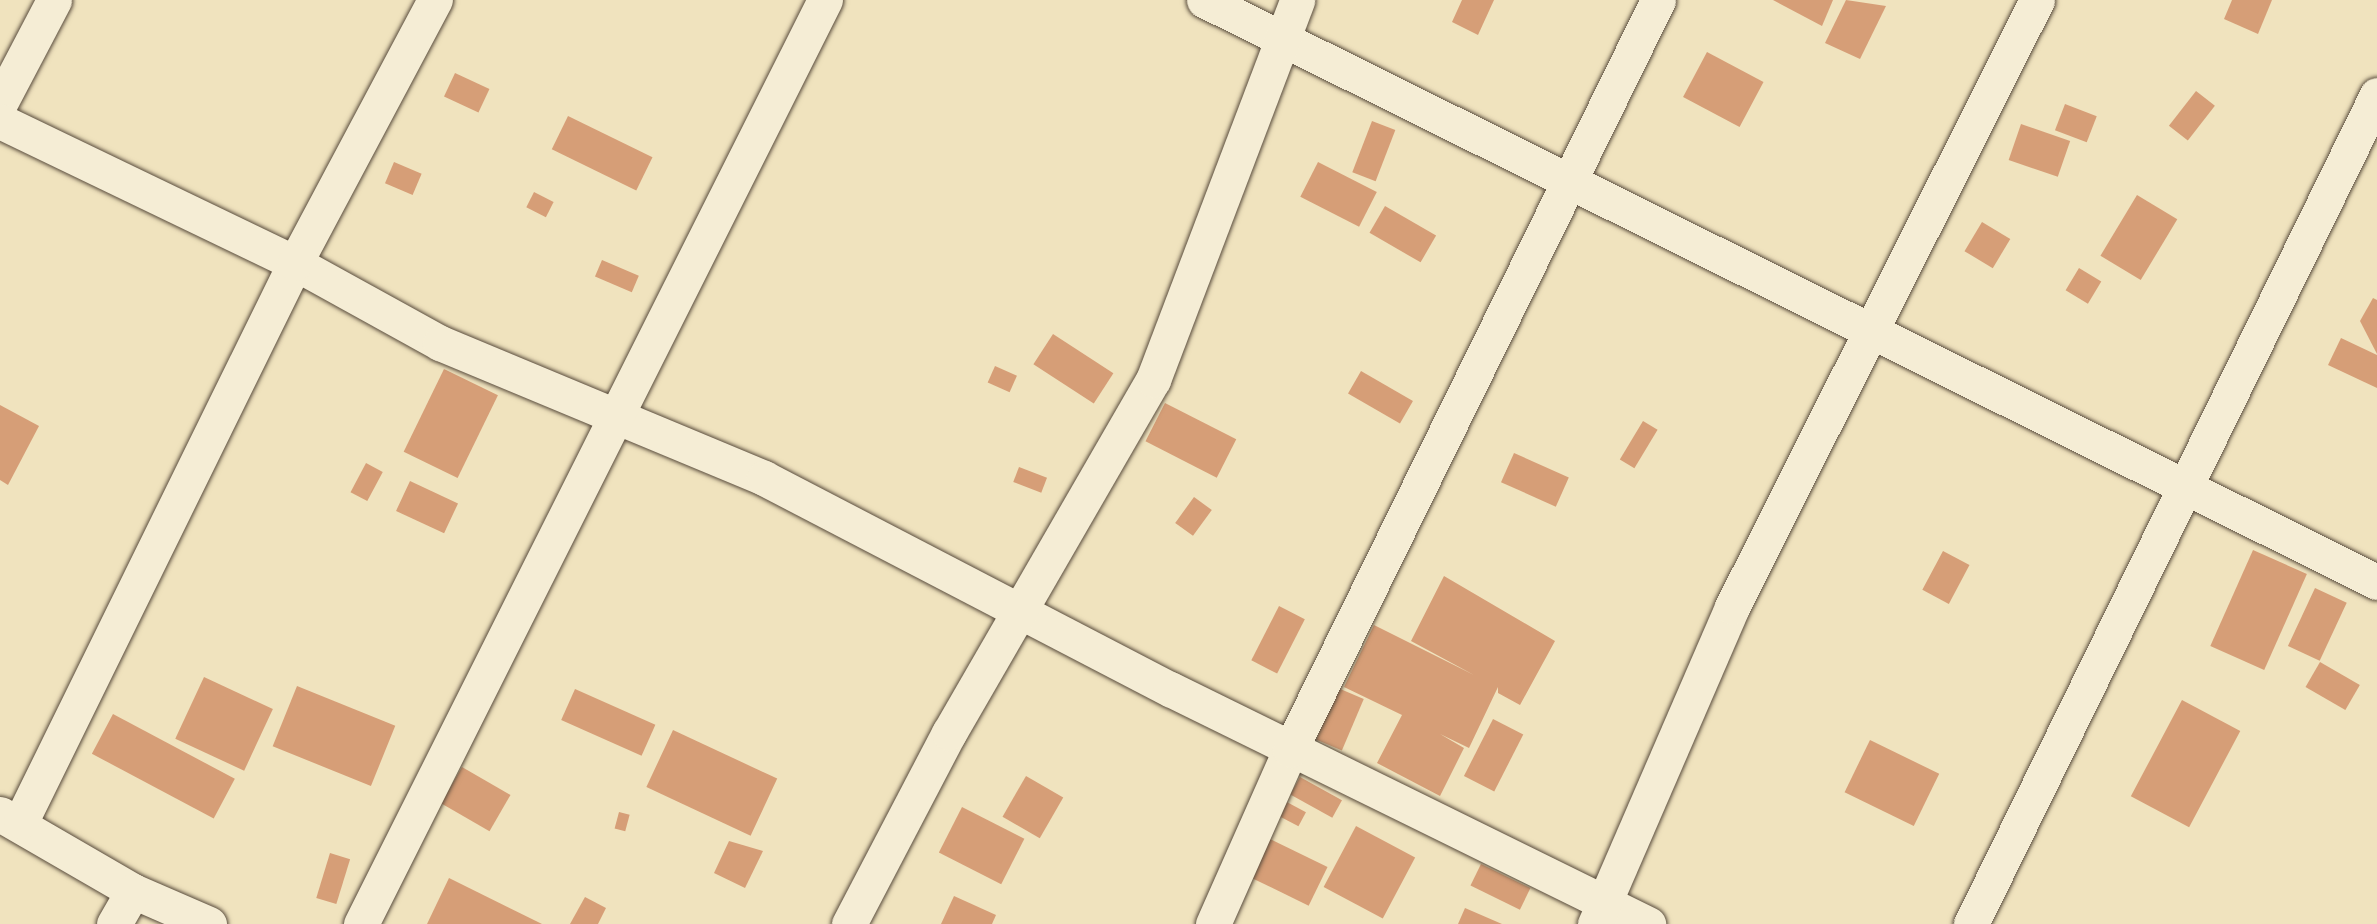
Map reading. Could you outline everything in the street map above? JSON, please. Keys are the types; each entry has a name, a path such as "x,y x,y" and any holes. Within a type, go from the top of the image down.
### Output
{"street":[{"path":"0,103 54,0"},
{"path":"209,924 132,891 10,818 295,263 435,0"},
{"path":"361,924 825,0"},
{"path":"1204,0 2377,582"},
{"path":"849,924 949,733 1022,614 1153,380 1297,0"},
{"path":"1213,924 1290,750 1566,179 1658,0"},
{"path":"1600,914 1732,607 2037,0"},
{"path":"1971,924 2181,484 2377,95"},
{"path":"0,121 295,263 440,343 764,478 1600,914 1648,924"},
{"path":"114,924 132,891"}],"building":[{"path":"1462,0 1494,0 1478,35 1452,22"},
{"path":"1773,0 1833,0 1822,26"},
{"path":"1846,0 1886,6 1860,59 1825,43"},
{"path":"2232,0 2272,0 2258,34 2224,19"},
{"path":"1707,52 1764,82 1740,127 1683,97"},
{"path":"455,73 489,89 478,113 444,97"},
{"path":"2196,91 2215,106 2188,140 2169,126"},
{"path":"2065,104 2097,116 2087,142 2055,130"},
{"path":"568,116 652,157 636,190 552,149"},
{"path":"1372,121 1395,130 1376,181 1352,172"},
{"path":"2021,124 2070,141 2058,177 2009,160"},
{"path":"394,162 422,174 413,195 385,183"},
{"path":"1318,162 1377,192 1359,227 1300,197"},
{"path":"534,192 554,202 546,217 526,207"},
{"path":"2137,195 2177,219 2141,280 2100,256"},
{"path":"1385,206 1436,236 1421,262 1370,233"},
{"path":"1982,222 2010,239 1993,268 1964,251"},
{"path":"602,260 639,276 632,292 595,277"},
{"path":"2079,268 2101,281 2088,304 2066,290"},
{"path":"2373,298 2377,300 2377,354 2360,321"},
{"path":"1053,334 1113,373 1094,403 1033,364"},
{"path":"2341,338 2377,355 2377,388 2328,365"},
{"path":"995,366 1017,376 1010,392 988,382"},
{"path":"444,369 498,395 458,478 404,452"},
{"path":"1361,371 1413,401 1400,424 1348,394"},
{"path":"1165,403 1236,439 1217,478 1145,441"},
{"path":"0,405 39,426 8,485 0,480"},
{"path":"1643,421 1658,430 1634,468 1620,460"},
{"path":"1514,453 1569,477 1556,507 1501,482"},
{"path":"366,463 383,472 367,501 351,492"},
{"path":"1019,467 1047,478 1041,493 1013,482"},
{"path":"410,481 458,503 444,533 396,511"},
{"path":"1194,497 1212,510 1193,536 1175,523"},
{"path":"2253,550 2307,574 2264,670 2210,646"},
{"path":"1943,551 1969,565 1949,604 1922,590"},
{"path":"1444,576 1555,641 1520,705 1498,693 1498,687 1469,748 1440,734 1464,748 1440,796 1377,763 1402,715 1344,687 1374,625 1474,675 1411,641"},
{"path":"2315,588 2347,603 2320,661 2288,646"},
{"path":"1279,606 1305,619 1277,674 1251,660"},
{"path":"2320,662 2360,685 2345,710 2306,687"},
{"path":"204,677 273,709 244,771 175,739"},
{"path":"297,686 395,726 371,786 273,746"},
{"path":"1338,688 1364,699 1342,750 1316,740"},
{"path":"575,689 655,725 642,756 561,720"},
{"path":"2182,700 2240,731 2189,827 2131,796"},
{"path":"113,714 235,779 214,819 92,754"},
{"path":"1493,719 1523,734 1494,791 1464,776"},
{"path":"673,730 777,779 751,836 646,787"},
{"path":"1870,740 1939,774 1914,826 1845,792"},
{"path":"462,767 510,795 489,831 441,803"},
{"path":"1026,776 1063,797 1040,838 1002,817"},
{"path":"1300,777 1342,800 1332,818 1290,794"},
{"path":"1283,800 1306,812 1298,826 1275,814"},
{"path":"962,807 1024,839 1001,884 939,852"},
{"path":"619,812 630,815 625,831 615,828"},
{"path":"1356,826 1415,857 1383,918 1324,887"},
{"path":"1270,839 1328,867 1309,906 1251,878"},
{"path":"729,841 763,851 745,888 714,873"},
{"path":"330,853 350,859 336,904 316,898"},
{"path":"1481,864 1530,888 1520,910 1470,886"},
{"path":"449,878 542,924 427,924"},
{"path":"954,896 996,915 992,924 941,924"},
{"path":"585,897 606,908 598,924 570,924"},
{"path":"1465,908 1502,924 1458,924"}]}
